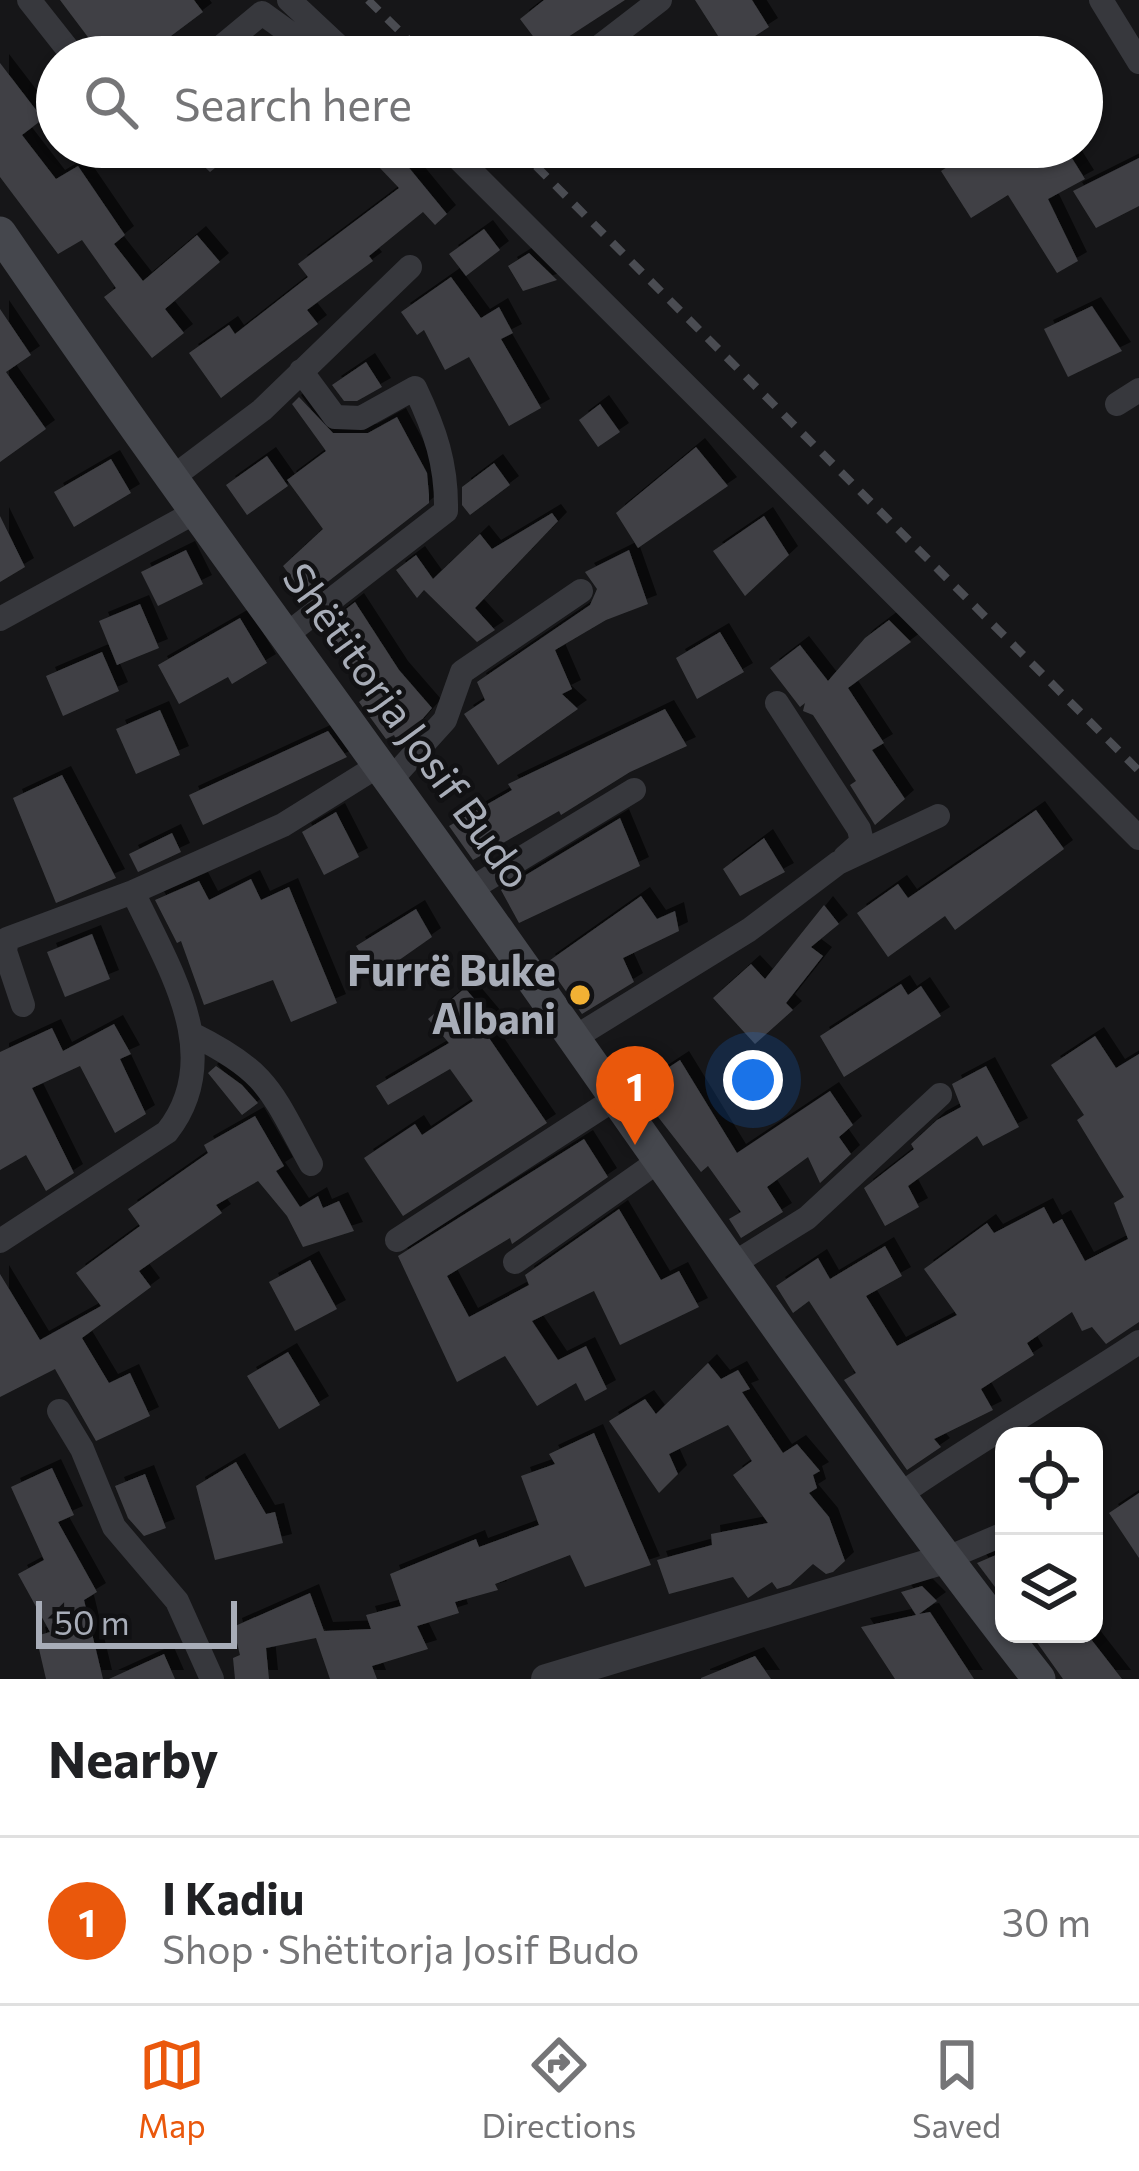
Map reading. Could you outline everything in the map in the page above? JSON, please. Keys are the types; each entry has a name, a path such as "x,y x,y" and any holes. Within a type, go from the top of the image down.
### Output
{"main road":[{"name":"Shëtitorja Josif Budo","path":"0,233 169,480 197,511 382,775 469,890 898,1496 1039,1679"}],"street":[{"path":"28,0 57,36"},
{"path":"289,0 328,36"},
{"path":"613,36 660,0"},
{"path":"1101,0 1139,62"},
{"path":"227,36 254,7 294,36"},
{"path":"468,168 1139,838"},
{"path":"169,480 262,410 410,267"},
{"path":"286,635 446,511 447,476 438,437 415,388 361,418 335,417 301,371"},
{"path":"1117,404 1139,390"},
{"path":"0,620 197,511"},
{"path":"23,1005 5,951 7,939 133,892 382,775 446,720 463,672 580,591"},
{"path":"574,1038 749,930 862,842 859,829 777,703"},
{"path":"469,890 634,790"},
{"path":"838,863 938,816"},
{"path":"0,1241 166,1132 188,1096 192,1034 186,1008 133,892"},
{"path":"192,1034 248,1064 262,1078 311,1164"},
{"path":"733,1264 807,1218 940,1095"},
{"path":"397,1240 616,1098"},
{"path":"515,1262 660,1160"},
{"path":"898,1496 1139,1342"},
{"path":"59,1411 82,1448 114,1527 177,1601 212,1679"},
{"path":"546,1679 945,1559 1002,1535"}],"building":[{"path":"60,0 194,0 203,12 171,36 87,36"},
{"path":"544,0 625,0 570,36 533,36 520,19"},
{"path":"695,0 752,0 769,27 755,36 718,36"},
{"path":"0,63 36,110 36,124 22,135 36,153 36,168 48,168 56,179 79,168 125,235 114,244 143,281 197,235 220,262 165,309 184,333 152,358 104,297 116,288 82,240 58,254 0,177"},
{"path":"1139,158 1139,206 1096,228 1073,191"},
{"path":"380,168 409,168 447,214 435,225 423,212 369,256 373,261 307,310 318,324 221,398 189,353 229,325 235,334 308,277 298,264 399,188"},
{"path":"1078,168 1085,179 1048,199 1078,261 1057,273 1008,195 971,218 941,171"},
{"path":"484,229 500,250 466,276 449,254"},
{"path":"529,253 557,280 523,291 508,266"},
{"path":"451,277 481,318 499,307 513,333 501,339 541,408 509,426 469,357 445,370 424,330 417,335 401,312"},
{"path":"1092,306 1122,351 1068,377 1044,329"},
{"path":"0,309 31,355 6,372 46,429 0,462"},
{"path":"366,362 382,387 357,401 344,401 332,385"},
{"path":"299,397 333,433 368,433 397,417 427,473 429,495 429,503 307,598 283,566 323,529 287,480 326,451 292,404"},
{"path":"600,404 620,432 598,447 579,420"},
{"path":"696,447 728,486 638,548 616,513"},
{"path":"267,456 288,486 247,515 226,485"},
{"path":"111,459 131,493 74,527 54,492"},
{"path":"494,463 510,485 470,515 462,505 462,487"},
{"path":"552,513 558,521 475,608 495,630 477,642 424,590 417,598 396,570 416,555 433,579 480,534 492,549"},
{"path":"0,516 25,567 0,582"},
{"path":"764,516 789,555 745,596 713,551"},
{"path":"186,550 203,584 158,606 141,572"},
{"path":"629,550 648,604 606,620 555,650 572,689 562,694 578,709 498,765 464,714 485,700 477,682 590,605 597,589 585,572"},
{"path":"355,602 399,670 432,708 399,746 394,735 386,739 359,702 366,696 322,628"},
{"path":"140,604 159,648 117,665 99,621"},
{"path":"240,618 267,663 232,684 228,677 179,704 158,665"},
{"path":"889,620 911,642 848,688 884,743 872,750 905,799 875,825 850,785 856,781 813,715 803,711 805,703 800,707 770,668 800,645 828,681 865,638"},
{"path":"720,632 744,672 697,699 676,658"},
{"path":"102,652 119,691 63,716 46,676"},
{"path":"665,709 687,746 630,772 561,815 559,811 473,860 449,826 512,790 508,784"},
{"path":"160,710 180,755 136,774 116,729"},
{"path":"328,731 347,757 203,825 189,795"},
{"path":"62,775 116,878 56,903 13,798"},
{"path":"1036,810 1064,849 955,930 945,916 888,957 857,913 898,884 908,898"},
{"path":"336,812 359,857 324,875 302,832"},
{"path":"620,818 640,866 519,923 501,890"},
{"path":"172,833 181,852 138,872 129,854"},
{"path":"764,838 785,872 740,896 723,869"},
{"path":"251,879 261,900 289,887 337,1003 291,1022 273,980 204,1005 181,941 177,943 155,900 199,881 209,900"},
{"path":"641,896 657,919 675,911 679,931 623,958 634,982 582,1014 546,963"},
{"path":"824,905 839,924 811,947 823,956 786,1003 793,1010 755,1044 713,998 751,964 765,979"},
{"path":"416,909 432,937 375,977 356,946"},
{"path":"92,934 110,979 65,997 47,952"},
{"path":"901,984 908,995 921,986 941,1016 844,1077 820,1036"},
{"path":"465,988 497,1026 487,1035 547,1123 403,1216 364,1158 415,1124 422,1135 473,1101 450,1069 388,1105 376,1086 449,1043 428,1019"},
{"path":"114,1024 131,1054 120,1059 146,1114 115,1133 80,1066 32,1088 74,1173 46,1191 26,1155 0,1170 0,1052 52,1028 63,1051"},
{"path":"1095,1036 1116,1068 1139,1054 1139,1322 1106,1344 1092,1327 1082,1331 1072,1312 1027,1343 1034,1355 981,1389 993,1410 934,1439 941,1447 907,1470 844,1380 856,1373 809,1301 793,1313 776,1286 818,1258 830,1279 885,1246 902,1276 866,1296 897,1346 957,1315 924,1269 987,1223 994,1233 1044,1207 1053,1224 1062,1219 1085,1261 1128,1239 1114,1203 1124,1197 1077,1120 1084,1115 1051,1065"},
{"path":"680,1060 737,1153 830,1091 853,1125 839,1137 851,1154 820,1183 808,1157 767,1187 783,1212 741,1238 729,1219 741,1212 708,1166 701,1172 623,1072 640,1061 651,1079"},
{"path":"216,1066 258,1103 242,1115 208,1073"},
{"path":"986,1066 1019,1127 983,1146 977,1136 908,1186 919,1207 885,1226 864,1188 914,1149 911,1144 937,1120 961,1107 952,1084"},
{"path":"255,1116 284,1166 276,1171 300,1207 318,1196 323,1208 339,1201 354,1231 303,1247 287,1216 258,1181 216,1205 222,1213 139,1271 151,1287 82,1338 109,1383 130,1373 150,1416 96,1441 55,1369 0,1397 0,1274 40,1340 101,1306 76,1273 140,1226 128,1209 208,1153 204,1145"},
{"path":"584,1139 608,1177 512,1244 510,1238 447,1276 469,1317 529,1285 525,1275 619,1209 661,1280 679,1271 699,1307 620,1345 594,1291 532,1321 558,1360 586,1346 607,1389 585,1401 576,1383 537,1406 505,1356 457,1382 398,1256"},
{"path":"310,1260 337,1309 295,1331 269,1282"},
{"path":"288,1352 320,1405 279,1429 247,1376"},
{"path":"708,1363 721,1379 738,1370 750,1389 742,1392 783,1453 797,1444 820,1471 813,1475 817,1488 809,1493 829,1517 845,1561 833,1572 826,1574 813,1564 790,1585 777,1589 772,1582 748,1598 733,1577 669,1594 657,1560 712,1545 711,1534 768,1523 733,1475 752,1461 728,1425 669,1454 678,1474 659,1493 609,1421 645,1399 656,1414"},
{"path":"594,1433 651,1565 585,1587 570,1555 495,1584 498,1590 455,1602 459,1613 417,1626 428,1649 372,1666 377,1679 330,1679 316,1638 266,1648 269,1679 235,1679 233,1658 240,1655 233,1627 310,1593 324,1631 371,1629 366,1615 401,1606 390,1574 476,1539 479,1547 539,1525 521,1476 555,1464 549,1454"},
{"path":"236,1462 266,1514 275,1512 283,1543 215,1560 196,1486"},
{"path":"52,1468 74,1515 58,1522 97,1592 84,1600 103,1679 46,1679 36,1636 50,1632 18,1574 44,1560 11,1487"},
{"path":"145,1474 166,1528 144,1536 128,1518 115,1486"},
{"path":"1139,1493 1139,1558 1109,1513"},
{"path":"995,1555 995,1587 977,1563"},
{"path":"922,1586 937,1601 919,1614 930,1612 974,1679 895,1679 861,1627 916,1615 901,1592"},
{"path":"1037,1643 1094,1643 1122,1679 1063,1679"},
{"path":"164,1654 175,1679 109,1679"},
{"path":"755,1656 771,1679 701,1679 701,1678"}],"railway":[{"path":"368,0 405,36"},
{"path":"538,168 1139,771"}],"place":[{"name":"Furrë Buke Albani","path":"580,995"},
{"name":"I Kadiu","path":"635,1145"}]}
